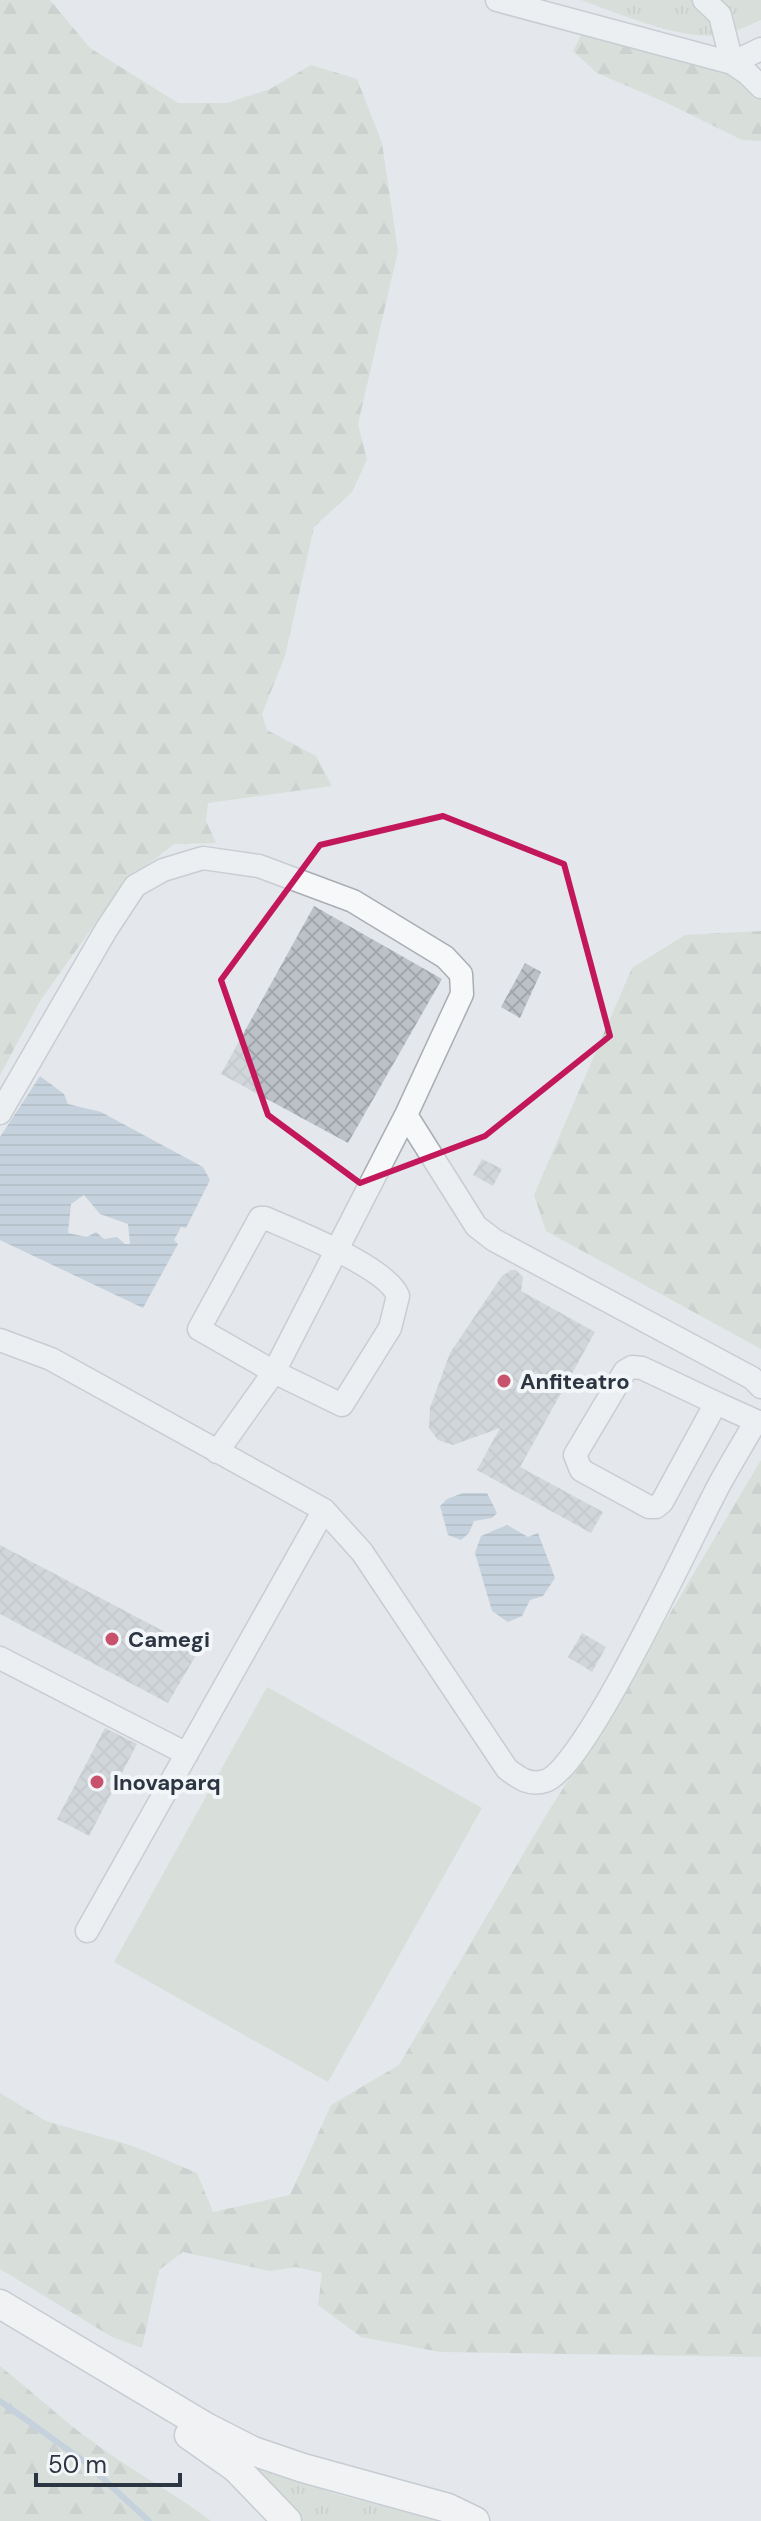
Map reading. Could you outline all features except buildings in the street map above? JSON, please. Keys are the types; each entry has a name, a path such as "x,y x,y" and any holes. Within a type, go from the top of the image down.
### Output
{"main road":[{"path":"0,2304 206,2427 253,2451 448,2508 475,2521"},
{"path":"0,2322 198,2440 236,2468 287,2521"}],"lane":[{"path":"497,0 732,63 761,87"},
{"path":"704,0 720,15 732,63"},
{"path":"732,63 761,49"},
{"path":"0,1113 106,930 135,886 163,870 203,858 259,866 353,901 445,957 461,974 462,994 406,1115 337,1251 274,1372 217,1452"},
{"path":"406,1115 476,1226 494,1240 752,1378 761,1387"},
{"path":"260,1218 375,1271 398,1296 390,1328 342,1405 274,1372 200,1332 198,1326 260,1218"},
{"path":"0,1340 51,1359 324,1510 362,1552 507,1769 525,1782 546,1781 565,1768 673,1582 719,1486 758,1415 716,1403 642,1368 632,1367 625,1371 575,1455 581,1470 649,1507 656,1507 662,1502 716,1403"},
{"path":"87,1931 324,1510"},
{"path":"0,1658 187,1754"}],"highlighted area":[{"path":"443,816 564,864 610,1036 485,1136 360,1183 268,1115 221,980 320,845"}],"green space":[{"path":"0,0 50,0 90,48 178,103 227,103 270,89 311,65 357,79 382,143 398,251 358,424 367,460 352,492 314,527 285,656 262,714 267,730 316,756 332,786 208,803 206,821 216,843 174,844 124,883 40,1001 0,1075"},
{"path":"581,0 761,0 761,20 735,31 705,36 650,25"},
{"path":"584,29 605,29 761,84 761,141 742,140 597,73 573,51"},
{"path":"761,931 761,1349 546,1231 534,1195 632,968 685,935"},
{"path":"761,1460 761,2357 440,2352 361,2337 318,2305 322,2273 296,2267 270,2271 183,2252 159,2270 142,2348 112,2337 0,2269 0,2093 46,2121 133,2146 197,2173 213,2212 290,2195 331,2105 399,2065"},
{"path":"267,1687 482,1808 328,2082 114,1962"},
{"path":"0,2366 84,2436 211,2521 0,2521"},
{"path":"249,2464 336,2494 440,2521 303,2521"}],"water":[{"path":"40,1076 64,1094 68,1104 101,1112 203,1167 210,1180 186,1228 181,1227 174,1240 178,1244 143,1308 0,1240 0,1137","holes":["84,1195 100,1214 128,1224 130,1244 117,1237 104,1239 96,1232 87,1237 68,1233 71,1204"]},
{"path":"463,1493 487,1493 497,1513 492,1518 474,1521 469,1533 461,1540 448,1535 440,1506 447,1499"},
{"path":"507,1525 528,1537 538,1533 555,1578 543,1596 530,1600 522,1616 508,1622 492,1611 475,1553 481,1536"}],"waterway":[{"path":"0,2401 85,2462 149,2521"}],"place":[{"name":"Anfiteatro","path":"504,1381"},
{"name":"Camegi","path":"112,1639"},
{"name":"Inovaparq","path":"97,1782"}]}
